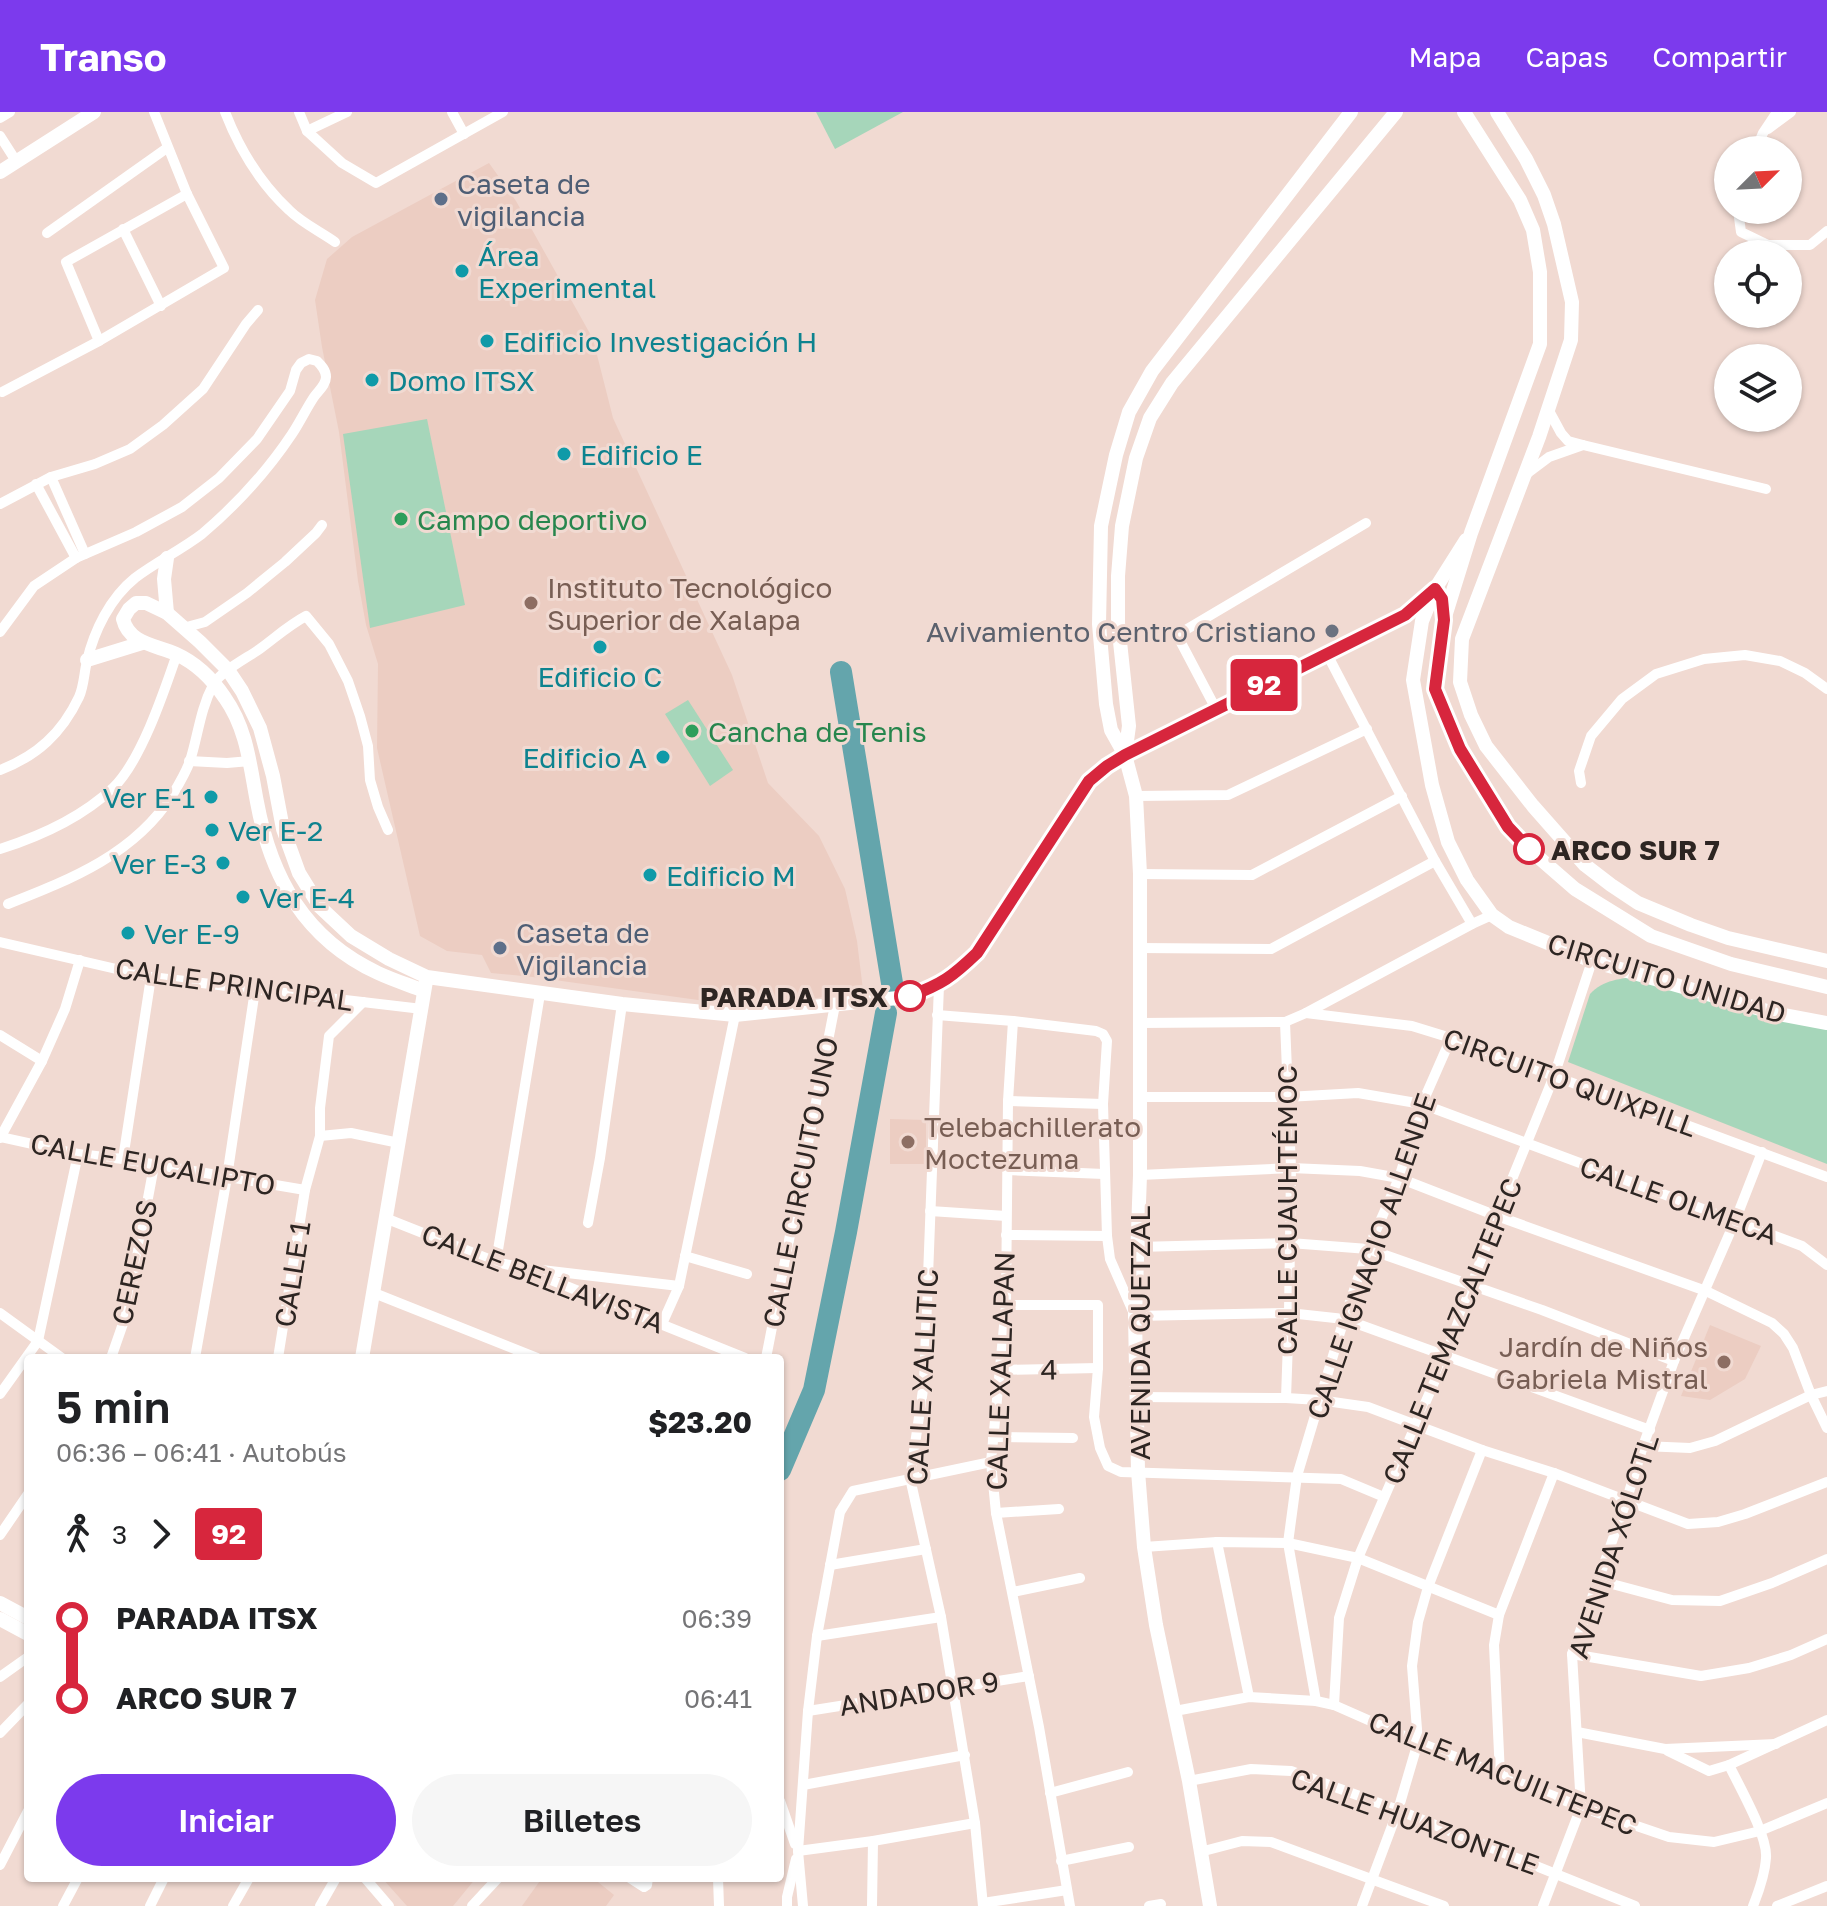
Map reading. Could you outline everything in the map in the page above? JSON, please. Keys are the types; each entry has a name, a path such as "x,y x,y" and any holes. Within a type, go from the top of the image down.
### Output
{"street":[{"path":"0,118 10,112"},
{"path":"0,172 94,112"},
{"path":"2,392 99,341 224,268 187,194 154,112"},
{"path":"225,112 234,136 274,193 290,211 335,242"},
{"path":"299,112 307,131 342,163 376,183 503,112"},
{"path":"307,131 347,112"},
{"path":"452,112 464,134"},
{"path":"1125,755 1111,730 1099,624 1101,526 1129,412 1152,371 1351,112"},
{"path":"1125,755 1129,726 1118,623 1118,576 1122,526 1136,458 1150,418 1172,383 1396,112"},
{"path":"1464,112 1520,200 1533,230 1540,272 1540,344 1471,533 1444,620 1435,689 1460,749 1508,827 1575,889 1651,936 1731,964 1827,987"},
{"path":"1497,112 1526,159 1554,224 1572,302 1571,340 1462,639 1460,682 1471,715 1486,746 1585,865 1638,903 1728,938 1826,961"},
{"path":"1762,136 1777,112"},
{"path":"1763,133 1791,112"},
{"path":"0,136 16,161"},
{"path":"47,233 167,148"},
{"path":"99,341 66,262 187,194"},
{"path":"1740,224 1741,232 1768,245 1810,245 1827,231"},
{"path":"123,229 161,306"},
{"path":"0,504 51,477 95,464 130,449 163,425 203,389 258,310"},
{"path":"0,632 34,586 80,556 136,532 182,507 219,478 257,439 290,391 301,363 309,359 317,361 324,369 326,378 322,387 265,469 201,534 134,579 115,598 98,629 87,660 80,695 64,723 42,748 0,770"},
{"path":"1548,409 1568,441 1766,489"},
{"path":"1523,476 1549,457 1583,445"},
{"path":"51,477 80,556"},
{"path":"36,484 80,556"},
{"path":"1216,709 1177,635 1366,523"},
{"path":"183,628 205,622 266,577 322,525"},
{"name":"CIRCUITO UNIDAD","path":"1471,533 1435,589 1422,621 1413,680 1432,785 1448,842 1467,880 1492,915 1509,927 1592,961 1774,1013 1827,1023"},
{"path":"167,558 164,579 167,613"},
{"path":"425,984 351,936 320,907 299,873 283,829 260,728 242,691 228,670 167,613 146,603 136,603 123,619 127,630 142,643 177,654 214,681 233,709 243,733 263,833 276,870 291,899 317,930 343,952 378,973 425,984 524,990 735,1015 907,997 939,985 977,953 1089,781 1107,766 1405,615 1435,589 1442,599 1444,620"},
{"path":"8,904 78,876 130,844 173,794 189,761 198,723 214,681 306,616 329,644 348,681 368,746 370,780 388,830"},
{"path":"200,642 205,622"},
{"path":"87,660 142,643"},
{"path":"0,849 56,828 115,786 138,752 177,654"},
{"path":"1327,654 1435,861 1472,924"},
{"path":"1581,783 1579,771 1591,736 1622,699 1656,674 1704,659 1745,655 1780,661 1805,673 1827,689"},
{"path":"1136,796 1228,795 1367,729"},
{"name":"AVENIDA QUETZAL","path":"1125,755 1136,796 1140,874 1140,1175 1135,1316 1138,1471 1144,1547 1156,1625 1189,1781 1210,1906"},
{"path":"189,761 250,761"},
{"path":"1140,874 1252,875 1402,796"},
{"path":"1139,948 1271,949 1435,861"},
{"path":"1139,1023 1285,1022 1492,915"},
{"name":"CALLE PRINCIPAL","path":"0,942 151,977 422,1009"},
{"path":"0,1138 42,1061 65,1009 80,960"},
{"name":"CALLE TEMAZCALTEPEC","path":"1334,1705 1339,1618 1358,1558 1446,1355 1497,1216 1554,1076 1592,961"},
{"path":"123,1159 151,977"},
{"path":"363,1354 385,1218 391,1142 425,984"},
{"name":"CALLE XALLITIC","path":"939,985 924,1383 910,1478 941,1617 965,1755 983,1905"},
{"path":"196,1354 227,1177 255,990"},
{"path":"496,1262 540,994"},
{"name":"CALLE 1","path":"279,1354 305,1190 320,1136 320,1108 329,1036 363,1002"},
{"path":"588,1223 622,1004"},
{"name":"CALLE CIRCUITO UNO","path":"767,1354 835,1005"},
{"name":"CIRCUITO QUIXPILL","path":"1306,1013 1412,1026 1451,1038 1827,1177"},
{"path":"662,1324 679,1286 735,1015"},
{"path":"937,1015 1013,1021 1103,1034 1107,1041 1103,1104 1107,1236 1110,1259 1135,1316 1289,1313 1344,1319 1650,1430"},
{"name":"CALLE XALLAPAN","path":"1013,1021 1008,1101 1006,1305 991,1462 996,1513 1070,1906"},
{"name":"CALLE CUAUHTÉMOC","path":"1285,1022 1291,1168 1286,1398"},
{"path":"0,1035 42,1061"},
{"name":"CALLE IGNACIO ALLENDE","path":"1297,1476 1368,1249 1399,1178 1422,1104 1451,1038"},
{"name":"CALLE OLMECA","path":"1139,1097 1287,1097 1358,1093 1422,1104 1802,1246 1827,1265"},
{"path":"1008,1101 1103,1104"},
{"path":"320,1136 351,1133 391,1142"},
{"name":"CALLE EUCALIPTO","path":"0,1138 78,1154 305,1190"},
{"name":"AVENIDA XÓLOTL","path":"1543,1906 1581,1807 1572,1654 1674,1361 1762,1152"},
{"path":"29,1354 38,1341 78,1154"},
{"name":"CEREZOS","path":"112,1354 126,1315 154,1166"},
{"path":"1140,1175 1291,1168 1360,1171 1399,1178 1706,1291 1772,1323 1784,1334 1827,1428"},
{"path":"1007,1170 1104,1174"},
{"path":"930,1211 1006,1216"},
{"name":"CALLE BELLAVISTA","path":"385,1218 496,1262 519,1267 735,1354"},
{"path":"1006,1235 1107,1236"},
{"path":"1138,1247 1290,1243 1368,1249 1542,1310 1674,1361"},
{"path":"685,1256 747,1274"},
{"path":"519,1267 679,1286"},
{"path":"374,1293 527,1354"},
{"path":"1006,1305 1098,1305 1094,1417 1100,1448 1108,1466 1121,1472 1341,1479 1384,1497"},
{"path":"0,1313 56,1354"},
{"path":"0,1394 24,1361"},
{"name":"4","path":"999,1370 1098,1368"},
{"path":"1643,1446 1690,1448 1715,1441 1811,1395 1827,1391"},
{"path":"1137,1397 1286,1398 1368,1407 1688,1524 1718,1522 1745,1514 1827,1482"},
{"path":"993,1437 1073,1438"},
{"path":"1362,1906 1398,1810 1418,1742 1412,1666 1418,1622 1428,1587 1482,1450"},
{"path":"787,1906 798,1851 817,1636 840,1512 853,1491 991,1462"},
{"path":"1500,1775 1494,1645 1499,1615 1554,1473"},
{"path":"1297,1476 1288,1543 1316,1701"},
{"path":"0,1535 24,1500"},
{"path":"996,1513 1059,1509"},
{"path":"1144,1547 1217,1542 1288,1543 1358,1558 1499,1615"},
{"path":"1217,1542 1249,1697"},
{"path":"830,1565 926,1549"},
{"path":"1597,1580 1672,1600 1720,1601 1827,1559"},
{"path":"1013,1592 1080,1578"},
{"path":"0,1603 24,1616"},
{"path":"817,1636 941,1617"},
{"path":"0,1619 24,1632"},
{"path":"1572,1654 1701,1676 1749,1668 1791,1655 1827,1639"},
{"path":"0,1677 24,1660"},
{"name":"ANDADOR 9","path":"808,1711 1029,1676"},
{"name":"CALLE MACUILTEPEC","path":"1175,1711 1249,1697 1334,1705 1581,1807 1669,1837 1714,1842 1760,1831 1827,1803"},
{"path":"0,1733 24,1708"},
{"path":"1665,1749 1709,1771 1729,1765 1827,1720"},
{"path":"1577,1732 1665,1749 1776,1744"},
{"path":"803,1785 965,1755"},
{"path":"1729,1765 1760,1831 1767,1855 1753,1906"},
{"name":"CALLE HUAZONTLE","path":"1189,1781 1251,1769 1291,1771 1398,1810 1635,1906"},
{"path":"1050,1793 1128,1772"},
{"path":"784,1812 798,1851 803,1906"},
{"path":"0,1865 24,1819"},
{"path":"798,1851 975,1823"},
{"path":"872,1906 873,1841"},
{"path":"1200,1852 1242,1841 1271,1842 1444,1906"},
{"path":"1061,1861 1129,1847"},
{"path":"63,1906 76,1882"},
{"path":"150,1906 162,1882"},
{"path":"233,1906 247,1882"},
{"path":"320,1906 334,1882"},
{"path":"368,1882 389,1906"},
{"path":"472,1906 494,1882"},
{"path":"718,1882 719,1906"},
{"path":"1777,1906 1827,1886"},
{"path":"983,1905 1067,1890"}],"shaded area":[{"name":"Instituto Tecnológico Superior de Xalapa","path":"489,163 516,201 593,339 613,418 732,675 768,783 819,836 845,889 857,941 863,990 800,1001 734,1005 491,973 482,955 447,951 420,936 377,748 378,664 366,625 358,581 339,432 315,300 327,259 352,237"},
{"name":"Telebachillerato Moctezuma","path":"890,1119 926,1120 926,1164 890,1164"},
{"name":"Jardín de Niños Gabriela Mistral","path":"1710,1325 1761,1346 1745,1379 1710,1400 1681,1396"},
{"path":"386,1882 473,1882 453,1906 407,1906"},
{"path":"539,1882 598,1882 614,1895 606,1906 522,1906"}],"green space":[{"path":"816,112 903,112 835,149"},
{"name":"Campo deportivo","path":"427,419 465,605 370,628 343,434"},
{"name":"Cancha de Tenis","path":"688,700 733,770 710,786 665,714"},
{"path":"1639,977 1827,1025 1827,1164 1568,1062 1590,994 1606,983"}],"waterway":[{"path":"841,672 892,983"},
{"path":"784,1461 814,1390 886,1013"}],"bus line":[{"name":"92","path":"910,996 939,985 977,953 1089,781 1107,766 1405,615 1435,589 1442,599 1444,620 1435,689 1460,749 1508,827 1529,849"}],"place":[{"name":"Caseta de vigilancia","path":"441,199"},
{"name":"Área Experimental","path":"462,271"},
{"name":"Edificio Investigación H","path":"487,341"},
{"name":"Domo ITSX","path":"372,380"},
{"name":"Edificio E","path":"564,454"},
{"name":"Campo deportivo","path":"401,519"},
{"name":"Instituto Tecnológico Superior de Xalapa","path":"531,603"},
{"name":"Avivamiento Centro Cristiano","path":"1332,631"},
{"name":"Edificio C","path":"600,647"},
{"name":"Cancha de Tenis","path":"692,731"},
{"name":"Edificio A","path":"663,757"},
{"name":"Ver E-1","path":"211,797"},
{"name":"Ver E-2","path":"212,830"},
{"name":"ARCO SUR 7","path":"1529,849"},
{"name":"Ver E-3","path":"223,863"},
{"name":"Edificio M","path":"650,875"},
{"name":"Ver E-4","path":"243,897"},
{"name":"Ver E-9","path":"128,933"},
{"name":"Caseta de Vigilancia","path":"500,948"},
{"name":"PARADA ITSX","path":"910,996"},
{"name":"Telebachillerato Moctezuma","path":"908,1142"},
{"name":"Jardín de Niños Gabriela Mistral","path":"1724,1362"}]}
